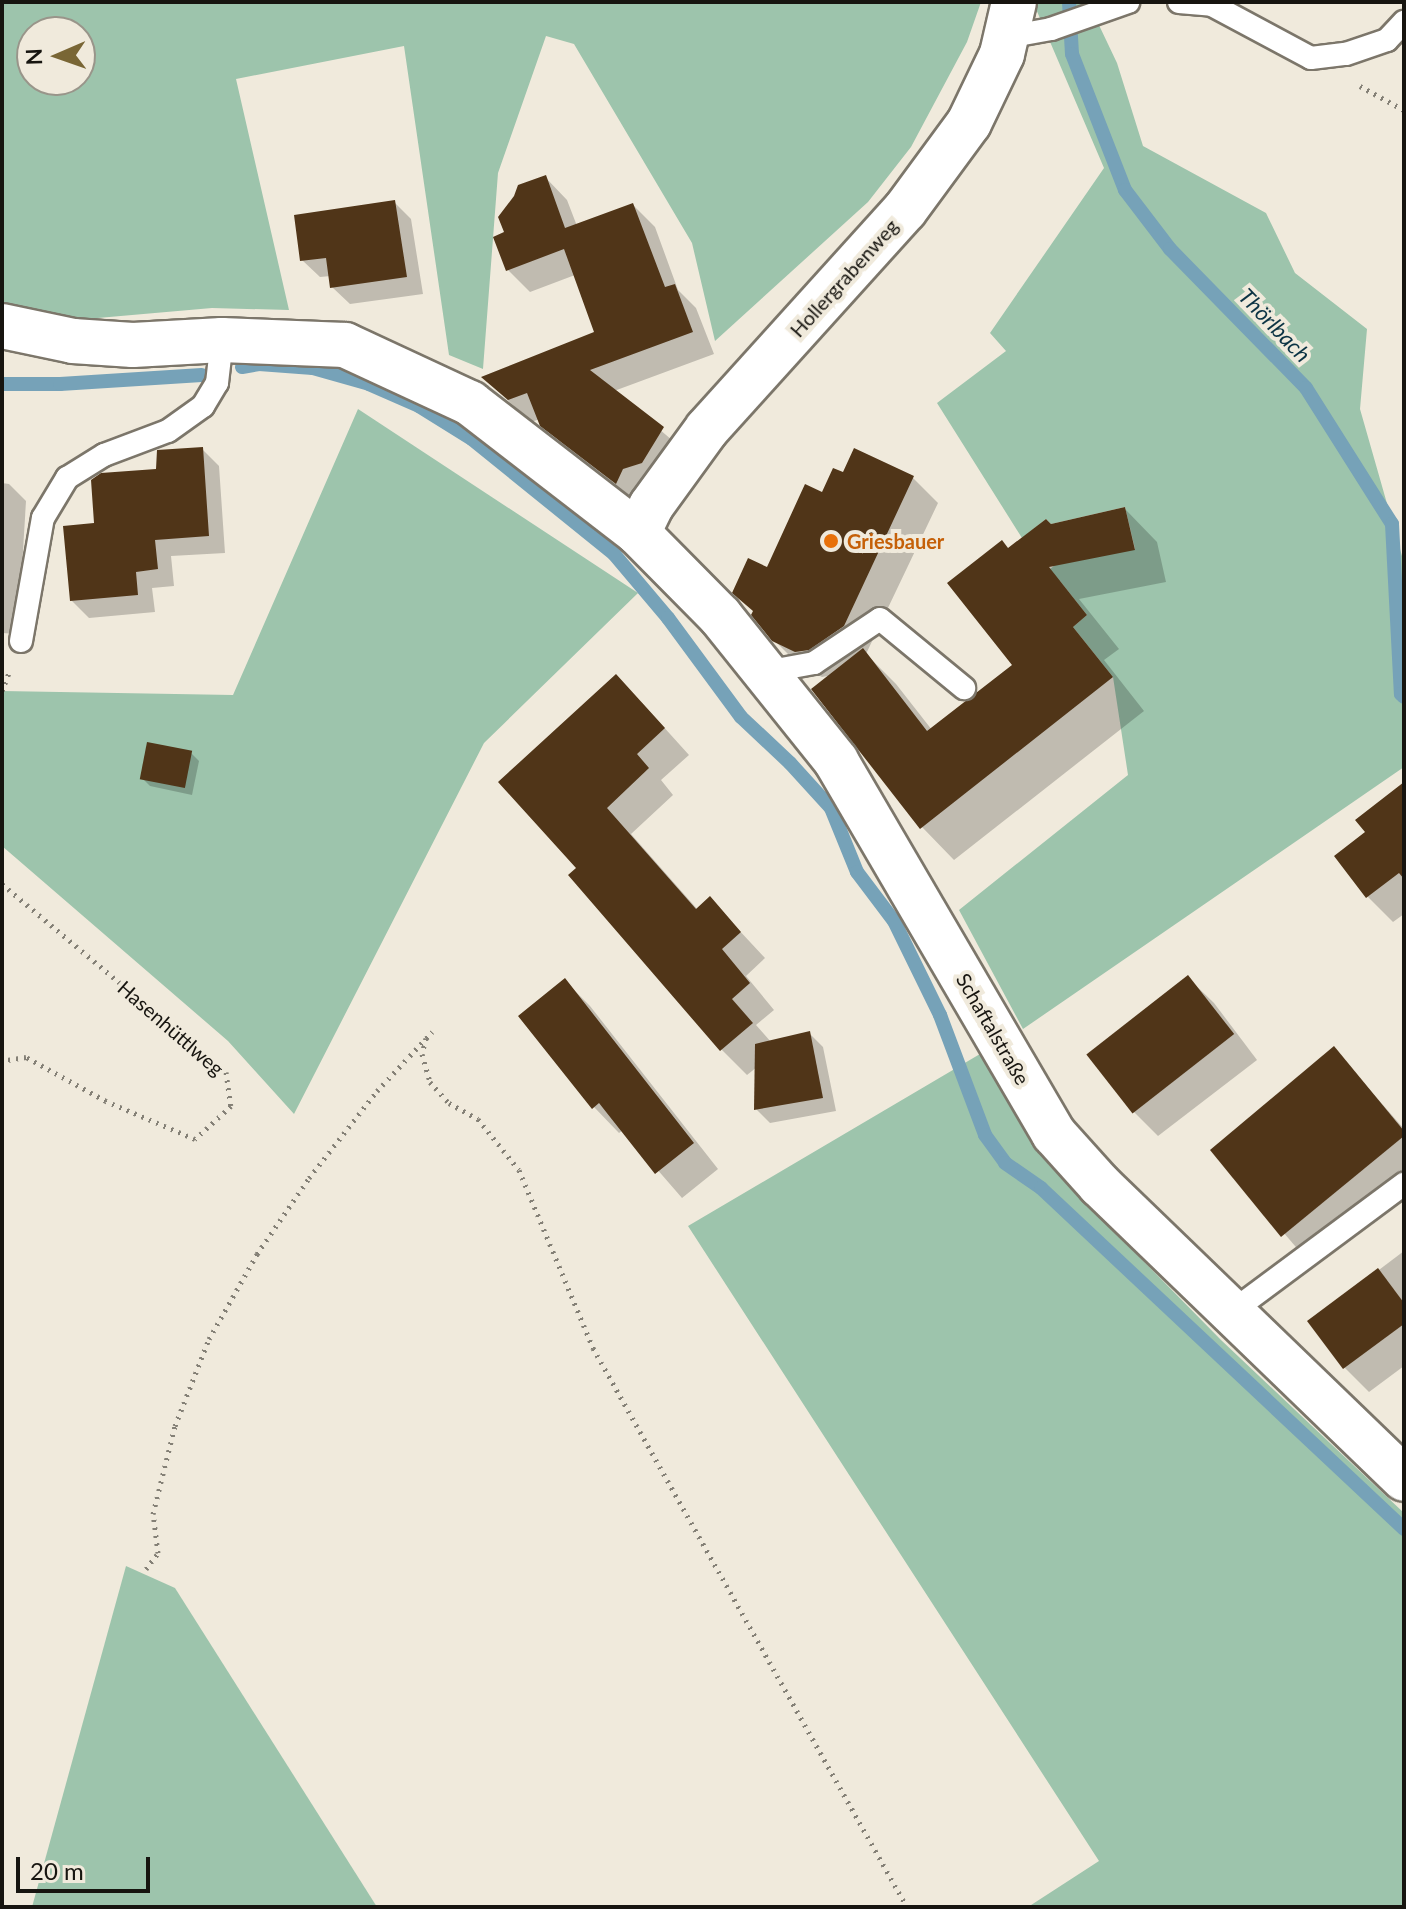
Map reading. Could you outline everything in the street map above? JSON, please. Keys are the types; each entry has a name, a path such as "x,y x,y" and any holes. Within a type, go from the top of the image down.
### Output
{"street":[{"name":"Hollergrabenweg","path":"638,533 651,506 707,429 905,210 969,123 1011,20"},
{"name":"Schaftalstraße","path":"2,326 73,341 133,345 222,340 345,345 470,403 638,533 720,616 836,761 1054,1134 1100,1185 1404,1479"}],"lane":[{"path":"1011,20 1051,29 1128,2"},
{"path":"1179,2 1212,5 1311,58 1346,54 1387,40 1404,22"},
{"path":"21,641 43,518 67,478 104,455 168,431 203,406 217,383 222,340"},
{"path":"765,672 814,663 880,619 964,688"},
{"path":"1230,1313 1404,1184"}],"path":[{"name":"Hasenhüttlweg","path":"2,884 226,1072 231,1106 195,1139 106,1101 26,1057 2,1061"},
{"path":"146,1569 158,1553 153,1514 175,1426 209,1339 257,1254 309,1178 377,1091 432,1032"},
{"path":"426,1038 422,1054 430,1082 449,1103 478,1119 519,1170 593,1348 907,1907"}],"green space":[{"path":"2,2 981,2 967,42 911,147 868,202 715,341 692,243 574,44 546,36 498,173 483,369 449,355 404,46 236,79 289,310 212,308 75,320 2,351"},
{"path":"1033,2 1088,2 1117,63 1143,146 1266,213 1295,273 1367,329 1360,409 1404,563 1404,767 1023,1029 959,910 1128,775 1113,677 1073,627 1087,615 1060,581 1043,595 1033,583 1055,565 1135,549 1125,507 1051,524 1046,519 1022,538 937,403 1006,351 990,333 1104,168"},
{"path":"358,409 638,593 484,743 294,1114 228,1041 2,846 2,691 233,695"},
{"path":"980,1054 1049,1165 1221,1340 1404,1513 1404,1907 1028,1907 1099,1861 688,1226"},
{"path":"126,1566 175,1588 377,1907 32,1907"}],"building":[{"path":"546,175 565,228 633,203 665,287 675,284 693,332 590,370 664,427 642,463 623,469 616,484 540,426 527,393 508,400 481,377 594,332 564,249 506,271 493,237 504,232 498,217 514,196 518,185"},
{"path":"395,200 407,277 330,288 326,258 300,261 294,215"},
{"path":"203,447 209,536 155,540 158,569 136,572 138,595 70,601 63,526 94,523 91,480 101,473 156,469 157,450"},
{"name":"Griesbauer","path":"854,448 914,476 844,626 809,650 795,652 772,641 751,615 753,611 732,593 748,558 767,567 805,484 822,492 833,468 843,472"},
{"path":"1125,507 1135,550 1049,567 1087,615 1073,627 1113,677 920,829 811,689 863,648 927,731 1012,665 947,583 1002,540 1008,548 1046,519 1051,524"},
{"path":"616,674 665,728 637,754 649,768 607,808 696,909 710,896 741,932 722,949 750,983 732,999 753,1023 720,1051 568,875 576,868 498,782"},
{"path":"147,742 192,751 185,788 140,779"},
{"path":"1404,782 1404,879 1399,873 1366,898 1334,856 1365,832 1355,820"},
{"path":"1188,975 1234,1034 1133,1114 1086,1054"},
{"path":"565,978 694,1143 655,1174 599,1103 592,1109 518,1016"},
{"path":"810,1031 823,1098 754,1110 755,1044"},
{"path":"1334,1046 1404,1131 1404,1136 1281,1237 1210,1150"},
{"path":"1378,1268 1404,1303 1404,1324 1343,1369 1307,1321"}],"waterway":[{"name":"Thörlbach","path":"1069,2 1072,54 1125,190 1170,249 1306,388 1392,524 1401,694 1404,697"},
{"path":"242,367 259,364 313,368 369,384 419,406 472,439 614,554 668,618 741,717 790,763 831,808 857,872 894,921 940,1015 985,1135 1005,1163 1041,1188 1404,1529"},
{"path":"2,384 60,384 202,375"}],"place":[{"name":"Griesbauer","path":"831,541"}]}
